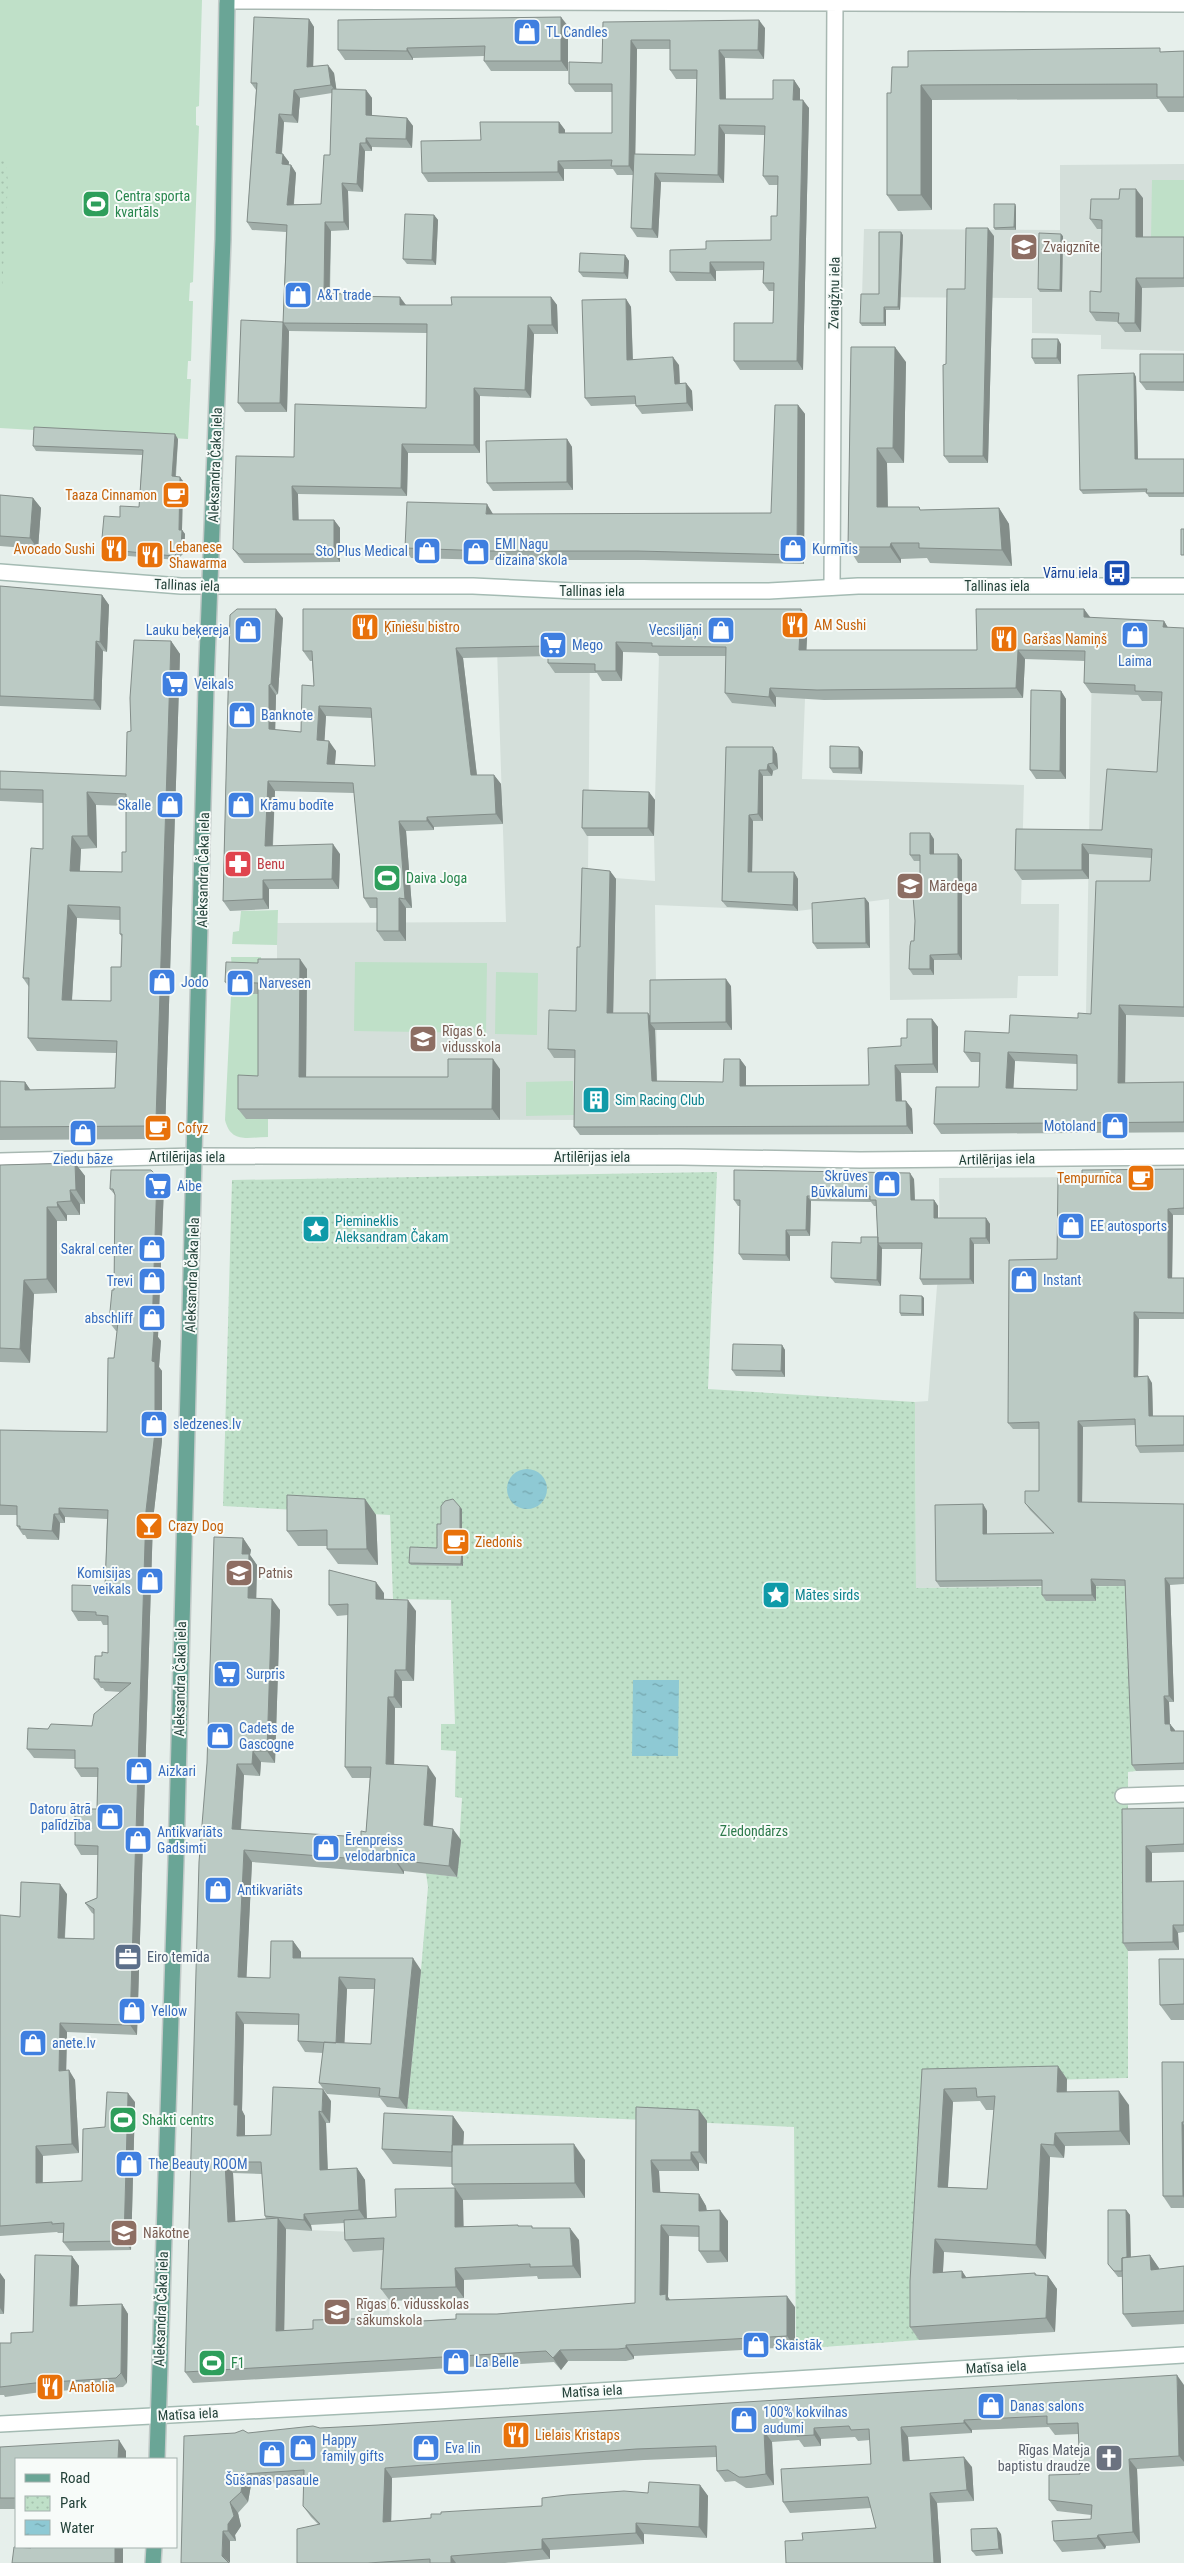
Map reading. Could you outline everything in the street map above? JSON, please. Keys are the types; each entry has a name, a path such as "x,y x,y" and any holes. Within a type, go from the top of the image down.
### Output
{"main road":[{"name":"Aleksandra Čaka iela","path":"157,2458 176,1860 210,587 223,239 227,0"},
{"path":"154,2548 154,2563"}],"street":[{"path":"227,0 1184,4"},
{"name":"Zvaigžņu iela","path":"832,586 835,2"},
{"name":"Tallinas iela","path":"0,572 210,587 473,586 544,591 727,592 832,586 1184,586"},
{"name":"Artilērijas iela","path":"0,1161 195,1156 681,1157 860,1160 1184,1157"},
{"path":"1123,1796 1184,1794"},
{"name":"Matīsa iela","path":"0,2424 1184,2355"}],"shaded area":[{"name":"Zvaigznīte","path":"1184,164 1184,351 1101,349 1101,335 1032,333 1032,298 862,297 864,229 1060,230 1060,165"},
{"path":"496,618 590,647 588,876 655,881 654,836 660,619 808,618 802,779 1024,785 1021,904 1059,904 1058,976 1018,976 1017,998 890,1000 889,899 798,911 655,905 658,1135 580,1135 580,1120 246,1119 277,969 277,923 506,922"},
{"path":"1184,638 1184,1133 1084,1133 1092,661"},
{"path":"1087,1177 1084,1384 1152,1383 1153,1423 1184,1422 1184,1584 916,1588 915,1402 928,1401 937,1286 940,1276 939,1178"},
{"name":"Rīgas 6. vidusskolas sākumskola","path":"286,2229 352,2232 389,2230 391,2265 389,2322 397,2371 283,2378"}],"green space":[{"name":"Centra sporta kvartāls","path":"0,0 202,0 199,106 196,107 196,125 199,126 193,282 190,283 189,301 193,301 191,361 188,361 187,379 191,379 188,439 0,428"},
{"path":"0,151 6,166 8,181 2,291"},
{"path":"1152,180 1184,180 1184,241 1151,240"},
{"path":"278,910 277,945 232,944 233,932 239,931 241,911"},
{"path":"231,957 261,957 265,1086 246,1119 268,1119 268,1137 241,1138 231,1133 225,1120 231,996 249,997 250,971 232,969"},
{"path":"355,962 487,963 486,1033 354,1031"},
{"path":"496,972 538,973 537,1035 495,1034"},
{"path":"573,1081 574,1115 526,1116 526,1082"},
{"name":"Ziedoņdārzs","path":"717,1172 708,1389 915,1402 916,1588 1129,1586 1136,1771 1128,1772 1128,2078 931,2083 919,2294 919,2340 796,2349 794,2127 407,2109 428,1887 426,1873 457,1877 462,1798 455,1797 456,1751 441,1750 441,1724 455,1724 451,1600 393,1599 390,1515 223,1506 232,1180"}],"water":[{"path":"531,1469 538,1472 544,1478 547,1489 546,1497 538,1506 531,1509 523,1509 516,1506 508,1497 507,1485 510,1478 519,1470"},
{"path":"633,1680 679,1680 678,1756 632,1756"}],"building":[{"path":"254,17 309,19 307,67 328,65 331,85 294,90 292,115 279,114 276,153 283,154 282,164 291,165 287,205 321,204 324,155 330,155 332,89 366,90 366,115 407,118 406,139 366,138 366,143 360,143 357,184 342,183 344,222 325,222 324,293 344,294 345,296 400,297 400,305 452,305 451,297 551,297 552,325 528,325 525,390 474,388 474,445 402,444 401,488 292,486 293,520 334,520 334,554 239,554 233,549 236,456 294,457 295,404 426,408 427,324 283,323 287,225 247,222 257,83 251,83"},
{"path":"561,17 561,61 484,61 485,46 407,48 407,51 338,50 338,20"},
{"path":"759,20 758,50 719,50 720,99 773,99 773,80 794,80 793,100 803,100 797,361 734,361 734,323 773,323 774,283 763,283 764,262 710,262 710,273 670,272 670,250 706,249 706,241 771,240 771,216 777,216 778,176 763,176 765,126 719,125 718,175 655,173 652,229 631,228 634,154 695,155 697,70 670,70 670,40 631,40 629,166 611,166 612,160 558,161 558,172 422,173 421,141 481,140 480,122 559,122 559,133 612,133 612,84 569,84 569,62 602,63 603,22"},
{"path":"1160,48 1160,52 1184,51 1184,97 1157,97 1157,84 921,85 921,195 887,195 887,93 891,93 892,67 908,67 908,51"},
{"path":"1120,189 1136,189 1136,237 1184,237 1184,278 1136,278 1135,323 1118,323 1119,313 1090,312 1090,291 1101,292 1102,220 1090,219 1091,199 1119,199"},
{"path":"994,204 1015,204 1014,227 994,228"},
{"path":"405,214 434,215 432,260 403,259"},
{"path":"966,228 988,228 983,456 944,456 943,365 946,364 947,289 965,289"},
{"path":"879,232 901,232 898,307 884,307 884,323 860,323 861,294 879,294"},
{"path":"1039,233 1061,234 1060,290 1038,289"},
{"path":"580,253 625,255 624,273 579,272"},
{"path":"626,299 627,360 673,357 675,384 686,383 687,403 636,406 635,396 585,398 582,300"},
{"path":"241,320 283,322 280,403 238,403"},
{"path":"1032,339 1058,339 1057,358 1032,358"},
{"path":"851,347 895,347 893,448 877,448 877,507 919,507 920,510 999,508 1002,550 919,548 919,543 891,543 890,547 848,547"},
{"path":"1140,354 1184,354 1184,382 1140,382"},
{"path":"1134,373 1135,459 1184,459 1184,493 1146,493 1147,489 1080,490 1078,375"},
{"path":"775,405 798,405 797,555 637,551 487,551 405,548 407,502 487,504 486,514 771,513"},
{"path":"34,427 175,434 172,476 180,477 179,530 182,530 181,549 174,556 101,549 104,516 120,517 120,506 139,507 143,450 33,446"},
{"path":"567,439 567,482 487,483 486,441"},
{"path":"0,495 33,498 30,538 0,536"},
{"path":"1181,529 1184,529 1184,555 1181,555"},
{"path":"0,586 102,595 100,642 96,641 94,700 0,696"},
{"path":"237,609 276,609 271,684 269,685 269,729 301,732 302,685 314,686 312,651 303,651 303,609 801,609 799,650 977,650 976,609 1084,609 1084,617 1164,621 1163,627 1184,628 1184,1007 1119,1005 1118,1083 1184,1082 1184,1122 934,1124 936,1087 979,1087 980,1053 964,1052 965,1031 1009,1033 1010,1015 1078,1018 1078,1013 1091,1014 1096,881 1150,881 1152,849 1082,844 1082,870 1015,870 1016,829 1102,830 1107,769 1157,772 1162,692 1135,691 1135,685 1084,683 1085,651 1018,650 1016,688 817,690 770,688 769,697 725,693 726,647 652,646 652,643 616,642 616,671 595,671 595,664 548,663 548,646 456,648 471,775 494,775 496,814 427,817 427,821 399,821 405,899 399,898 399,931 377,931 377,898 364,898 353,783 268,781 265,846 333,844 332,879 263,880 263,899 223,901 230,615","holes":["319,706 371,708 375,766 327,764 329,741 317,740","1008,1052 1077,1055 1077,1090 1006,1088"]},
{"path":"134,640 171,641 156,1120 151,1126 0,1127 0,1081 25,1082 25,1090 115,1088 117,1041 28,1038 29,978 23,978 31,848 43,849 43,790 0,789 0,771 126,776 127,732 131,731 130,698","holes":["87,792 126,794 126,852 122,852 122,872 70,871 72,836 88,836","68,905 120,907 120,934 122,934 121,967 111,967 111,1001 62,1000"]},
{"path":"1031,690 1061,691 1060,771 1030,770"},
{"path":"830,746 859,747 859,768 830,768"},
{"path":"726,747 773,747 773,763 768,764 767,770 759,770 758,814 749,815 748,872 794,872 793,905 722,901"},
{"path":"583,790 649,792 648,828 582,828"},
{"path":"910,833 930,833 930,854 958,854 958,954 930,955 930,969 909,969 910,946 911,941 914,941 913,896 920,896 920,855 910,855"},
{"path":"582,868 610,871 607,1013 648,1013 652,1081 723,1082 724,1059 740,1059 740,1086 869,1085 868,1048 901,1046 901,1038 907,1038 907,1019 932,1019 933,1064 895,1065 896,1101 906,1101 907,1126 574,1127 575,1050 548,1049 549,1010 576,1011 577,947 580,947"},
{"path":"865,898 866,943 813,943 812,903"},
{"path":"258,959 300,959 299,1077 448,1077 448,1059 493,1059 492,1109 238,1109 238,1075 258,1076 258,983 225,982 226,962 258,963"},
{"path":"726,979 726,1022 650,1023 650,980"},
{"path":"75,1163 76,1190 70,1190 71,1201 57,1202 58,1207 47,1207 47,1279 24,1280 20,1349 0,1348 0,1165"},
{"path":"1184,1169 1184,1208 1168,1209 1168,1278 1184,1278 1184,1313 1134,1312 1134,1377 1148,1376 1149,1416 1184,1416 1184,1445 1136,1446 1135,1419 1078,1421 1078,1502 1184,1504 1184,1578 1165,1578 1169,1696 1164,1696 1165,1724 1170,1724 1171,1731 1184,1731 1184,1763 1132,1765 1125,1580 1091,1579 1092,1595 1042,1595 1042,1580 936,1581 935,1505 983,1504 983,1534 1054,1533 1025,1503 1025,1491 1039,1491 1039,1422 1008,1423 1009,1260 1057,1259 1058,1178 1082,1179 1082,1170"},
{"path":"111,1170 151,1170 157,1176 152,1331 154,1332 152,1361 155,1362 155,1432 146,1511 130,2025 60,2023 59,2071 69,2070 72,2144 36,2146 36,2183 82,2181 83,2129 105,2127 107,2092 128,2093 124,2241 63,2242 64,2223 52,2224 52,2222 0,2226 0,1915 20,1917 21,1882 60,1884 58,1938 94,1939 94,1909 85,1903 97,1898 98,1846 75,1845 75,1814 88,1815 88,1809 97,1809 98,1768 75,1768 75,1750 27,1749 28,1728 48,1729 51,1724 92,1726 94,1714 131,1683 99,1682 99,1679 94,1679 95,1656 102,1656 102,1652 108,1653 108,1616 96,1615 96,1612 72,1611 72,1585 105,1586 108,1510 59,1508 59,1514 54,1514 52,1531 20,1529 20,1526 17,1526 17,1506 0,1505 0,1430 107,1432 108,1358 114,1358 118,1322 109,1322 112,1290 114,1290 115,1195 113,1189 110,1189"},
{"path":"734,1170 910,1173 911,1200 934,1200 934,1218 986,1218 986,1238 970,1238 970,1279 920,1279 922,1243 878,1243 876,1200 870,1200 870,1196 807,1196 806,1230 786,1230 786,1255 739,1254 740,1200 734,1200"},
{"path":"861,1237 878,1237 877,1280 831,1278 832,1242 861,1243"},
{"path":"900,1295 922,1296 922,1314 900,1313"},
{"path":"733,1344 782,1345 781,1371 732,1370"},
{"path":"287,1495 365,1499 367,1549 327,1549 327,1530 287,1531"},
{"path":"453,1499 460,1507 461,1564 409,1563 410,1547 437,1548 437,1524 441,1524 441,1506 445,1501"},
{"path":"214,1537 243,1538 242,1554 249,1554 248,1598 272,1599 267,1751 253,1751 252,1764 237,1764 232,1829 361,1837 361,1831 366,1832 371,1767 345,1767 348,1604 329,1605 329,1570 376,1582 376,1599 408,1600 406,1670 395,1670 394,1697 388,1697 386,1764 428,1766 424,1825 453,1829 449,1866 396,1860 396,1862 244,1850 238,1977 270,1978 271,1941 293,1941 293,1958 413,1958 399,2098 379,2096 380,2088 319,2083 324,2042 298,2041 299,2014 236,2012 234,2105 238,2105 237,2136 271,2135 273,2087 323,2089 322,2112 319,2111 320,2170 357,2168 359,2210 304,2214 304,2220 265,2216 261,2162 225,2162 228,2222 278,2218 276,2331 313,2329 313,2320 388,2318 389,2323 456,2319 456,2314 497,2314 635,2303 636,2107 699,2110 699,2152 691,2152 691,2160 651,2160 653,2192 699,2194 699,2211 720,2210 720,2251 699,2251 699,2226 661,2225 660,2295 666,2294 666,2300 787,2296 787,2336 626,2345 626,2348 618,2349 560,2350 553,2358 546,2351 185,2372 199,1862 207,1763","holes":["339,1977 375,1979 371,2044 336,2043"]},
{"path":"1184,1808 1184,1844 1146,1846 1146,1882 1184,1881 1184,1925 1173,1925 1173,1942 1123,1943 1122,1809"},
{"path":"1159,1959 1184,1959 1184,2004 1160,2005"},
{"path":"1162,2062 1184,2062 1184,2122 1182,2122 1183,2196 1163,2196"},
{"path":"1058,2066 1057,2092 1119,2091 1120,2131 1055,2133 1054,2145 1041,2144 1036,2245 935,2239 933,2273 962,2271 962,2278 1035,2273 1035,2275 1048,2276 1046,2318 910,2327 910,2281 922,2069","holes":["976,2088 977,2097 995,2096 987,2189 938,2187 944,2089"]},
{"path":"384,2113 453,2116 452,2152 382,2149"},
{"path":"574,2144 575,2183 452,2184 452,2145"},
{"path":"455,2188 455,2227 518,2225 532,2226 532,2228 570,2228 573,2266 530,2267 530,2264 455,2268 456,2287 381,2289 384,2238 345,2240 344,2220 396,2217 395,2189"},
{"path":"1108,2210 1126,2210 1127,2257 1122,2258 1122,2271 1114,2271 1108,2264"},
{"path":"35,2255 72,2256 70,2306 122,2304 121,2373 116,2378 0,2387 0,2343 11,2343 11,2333 33,2332"},
{"path":"1150,2255 1151,2270 1184,2266 1184,2311 1123,2314 1122,2258"},
{"path":"1177,2375 1179,2456 1129,2459 1133,2532 1098,2535 1097,2538 1054,2541 1052,2521 1091,2519 1092,2505 1049,2500 1049,2475 1080,2474 1078,2423 1047,2424 1047,2416 964,2420 964,2423 901,2427 903,2461 964,2457 967,2490 930,2493 934,2563 786,2563 785,2541 803,2540 802,2533 876,2528 868,2497 783,2502 781,2469 871,2464 869,2429 851,2430 849,2426 814,2428 814,2435 797,2436 796,2429 764,2431 766,2474 744,2477 739,2477 728,2470 717,2471 716,2446 636,2449 385,2468 383,2522 431,2518 431,2514 441,2514 441,2512 542,2506 542,2498 567,2495 624,2491 648,2493 649,2482 700,2485 699,2527 636,2523 636,2533 542,2539 542,2549 451,2556 451,2563 430,2563 430,2559 368,2563 297,2563 297,2529 320,2524 303,2506 304,2470 244,2474 241,2492 230,2502 234,2516 228,2524 228,2531 223,2531 222,2556 229,2563 181,2563 184,2436 235,2433 243,2430 248,2433 313,2426 320,2428 378,2425"},
{"path":"119,2440 118,2458 15,2458 15,2498 0,2498 0,2447"},
{"path":"997,2528 999,2549 972,2551 971,2529"},
{"path":"14,2547 115,2548 115,2563 12,2563"}],"place":[{"name":"TL Candles","path":"527,32"},
{"name":"Centra sporta kvartāls","path":"96,204"},
{"name":"Zvaigznīte","path":"1024,247"},
{"name":"A&T trade","path":"298,295"},
{"name":"Taaza Cinnamon","path":"176,495"},
{"name":"Avocado Sushi","path":"114,549"},
{"name":"Kurmītis","path":"793,549"},
{"name":"Sto Plus Medical","path":"427,551"},
{"name":"EMI Nagu dizaina skola","path":"476,552"},
{"name":"Lebanese Shawarma","path":"150,555"},
{"name":"Vārnu iela","path":"1117,573"},
{"name":"AM Sushi","path":"795,625"},
{"name":"Ķīniešu bistro","path":"365,627"},
{"name":"Lauku beķereja","path":"248,630"},
{"name":"Vecsiljāņi","path":"721,630"},
{"name":"Laima","path":"1135,635"},
{"name":"Garšas Namiņš","path":"1004,639"},
{"name":"Mego","path":"553,645"},
{"name":"Veikals","path":"175,684"},
{"name":"Banknote","path":"242,715"},
{"name":"Skalle","path":"170,805"},
{"name":"Krāmu bodīte","path":"241,805"},
{"name":"Benu","path":"238,864"},
{"name":"Daiva Joga","path":"387,878"},
{"name":"Mārdega","path":"910,886"},
{"name":"Jodo","path":"162,982"},
{"name":"Narvesen","path":"240,983"},
{"name":"Rīgas 6. vidusskola","path":"423,1039"},
{"name":"Sim Racing Club","path":"596,1100"},
{"name":"Motoland","path":"1115,1126"},
{"name":"Cofyz","path":"158,1128"},
{"name":"Ziedu bāze","path":"83,1133"},
{"name":"Tempurnīca","path":"1141,1178"},
{"name":"Skrūves Būvkalumi","path":"887,1184"},
{"name":"Aibe","path":"158,1186"},
{"name":"EE autosports","path":"1071,1226"},
{"name":"Piemineklis Aleksandram Čakam","path":"316,1229"},
{"name":"Sakral center","path":"152,1249"},
{"name":"Instant","path":"1024,1280"},
{"name":"Trevi","path":"152,1281"},
{"name":"abschliff","path":"152,1318"},
{"name":"sledzenes.lv","path":"154,1424"},
{"name":"Crazy Dog","path":"149,1526"},
{"name":"Ziedonis","path":"456,1542"},
{"name":"Patnis","path":"239,1573"},
{"name":"Komisijas veikals","path":"150,1581"},
{"name":"Mātes sirds","path":"776,1595"},
{"name":"Surpris","path":"227,1674"},
{"name":"Cadets de Gascogne","path":"220,1736"},
{"name":"Aizkari","path":"139,1771"},
{"name":"Datoru ātrā palīdzība","path":"110,1817"},
{"name":"Antikvariāts Gadsimti","path":"138,1840"},
{"name":"Ērenpreiss velodarbnīca","path":"326,1848"},
{"name":"Antikvariāts","path":"218,1890"},
{"name":"Eiro temīda","path":"128,1957"},
{"name":"Yellow","path":"132,2011"},
{"name":"anete.lv","path":"33,2043"},
{"name":"Shakti centrs","path":"123,2120"},
{"name":"The Beauty ROOM","path":"129,2164"},
{"name":"Nākotne","path":"124,2233"},
{"name":"Rīgas 6. vidusskolas sākumskola","path":"337,2312"},
{"name":"Skaistāk","path":"756,2345"},
{"name":"La Belle","path":"456,2362"},
{"name":"F1","path":"212,2363"},
{"name":"Anatolia","path":"50,2387"},
{"name":"Danas salons","path":"991,2406"},
{"name":"100% kokvilnas audumi","path":"744,2420"},
{"name":"Lielais Kristaps","path":"516,2435"},
{"name":"Happy family gifts","path":"303,2448"},
{"name":"Eva lin","path":"426,2448"},
{"name":"Šūšanas pasaule","path":"272,2454"},
{"name":"Rīgas Mateja baptistu draudze","path":"1109,2458"}]}
